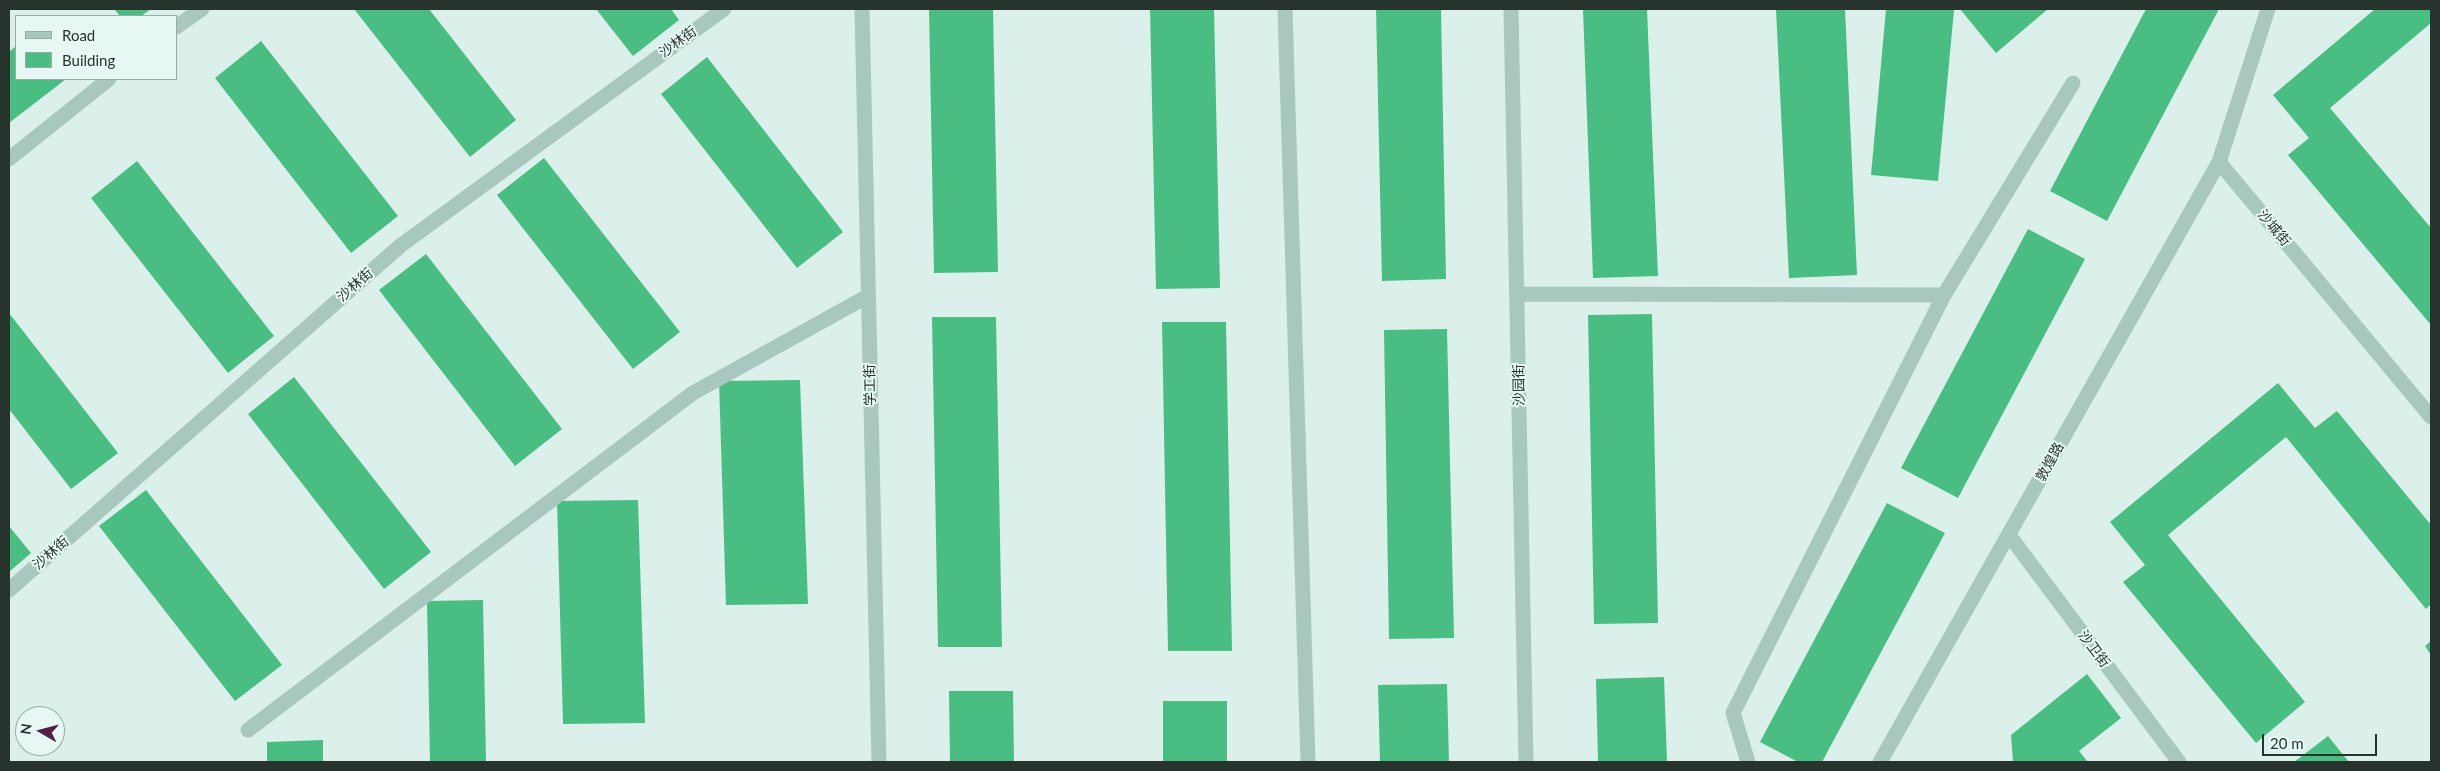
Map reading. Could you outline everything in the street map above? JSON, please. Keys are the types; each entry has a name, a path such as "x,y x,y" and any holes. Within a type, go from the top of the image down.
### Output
{"street":[{"path":"178,26 202,9"},
{"name":"沙林街","path":"9,590 400,246 724,9"},
{"name":"学工街","path":"862,9 878,762"},
{"path":"1285,9 1308,762"},
{"name":"沙园街","path":"1511,9 1526,762"},
{"path":"2219,162 2268,9"},
{"path":"9,159 108,80"},
{"path":"1748,762 1733,713 1944,295 2072,83"},
{"name":"沙城街","path":"2219,162 2428,408"},
{"name":"敦煌路","path":"1880,762 2219,162"},
{"path":"1517,294 1944,295"},
{"path":"248,730 693,393 868,296"},
{"name":"沙卫街","path":"2009,535 2179,762"}],"building":[{"path":"114,9 151,9 142,15 119,15"},
{"path":"354,9 429,9 516,120 470,157"},
{"path":"596,9 671,9 679,20 633,56"},
{"path":"929,9 993,9 998,272 934,273"},
{"path":"1150,9 1214,9 1220,288 1156,289"},
{"path":"1376,9 1441,9 1446,279 1382,281"},
{"path":"1583,9 1647,9 1658,276 1593,278"},
{"path":"1776,9 1845,9 1857,275 1789,278"},
{"path":"1886,9 1954,10 1938,181 1871,175"},
{"path":"1960,9 2048,9 1996,53"},
{"path":"2146,9 2219,9 2107,221 2050,191"},
{"path":"2375,9 2431,9 2431,23 2330,108 2431,228 2431,325 2288,155 2309,138 2273,95"},
{"path":"261,41 398,216 351,253 215,78"},
{"path":"15,47 15,80 65,80 9,123 9,52"},
{"path":"707,57 843,232 797,268 661,94"},
{"path":"544,158 680,332 633,369 497,195"},
{"path":"137,161 274,336 228,373 91,198"},
{"path":"2028,229 2085,259 1958,498 1901,468"},
{"path":"426,254 562,429 515,466 379,290"},
{"path":"9,313 118,453 71,489 9,409"},
{"path":"1652,314 1658,623 1594,624 1588,315"},
{"path":"932,317 996,317 1002,647 938,647"},
{"path":"1162,322 1226,322 1232,651 1168,651"},
{"path":"1447,329 1454,638 1389,639 1384,330"},
{"path":"294,377 431,552 384,589 248,414"},
{"path":"800,380 808,604 726,605 719,381"},
{"path":"2278,383 2315,428 2337,411 2431,525 2431,604 2426,609 2286,437 2168,535 2305,702 2256,743 2123,582 2145,565 2110,522"},
{"path":"146,490 282,665 235,701 99,526"},
{"path":"638,500 645,723 563,724 557,501"},
{"path":"1887,503 1945,533 1822,762 1798,762 1760,742"},
{"path":"9,526 31,553 9,572"},
{"path":"483,600 486,762 430,762 427,601"},
{"path":"2431,641 2431,655 2425,646"},
{"path":"2087,674 2121,718 2079,751 2088,762 2013,762 2011,735"},
{"path":"1664,677 1667,762 1598,762 1596,679"},
{"path":"1447,684 1449,762 1380,762 1378,685"},
{"path":"949,691 1013,691 1014,762 950,762"},
{"path":"1163,701 1227,701 1227,762 1163,762"},
{"path":"2328,736 2349,762 2294,762"},
{"path":"323,740 323,762 267,762 267,742"}]}
